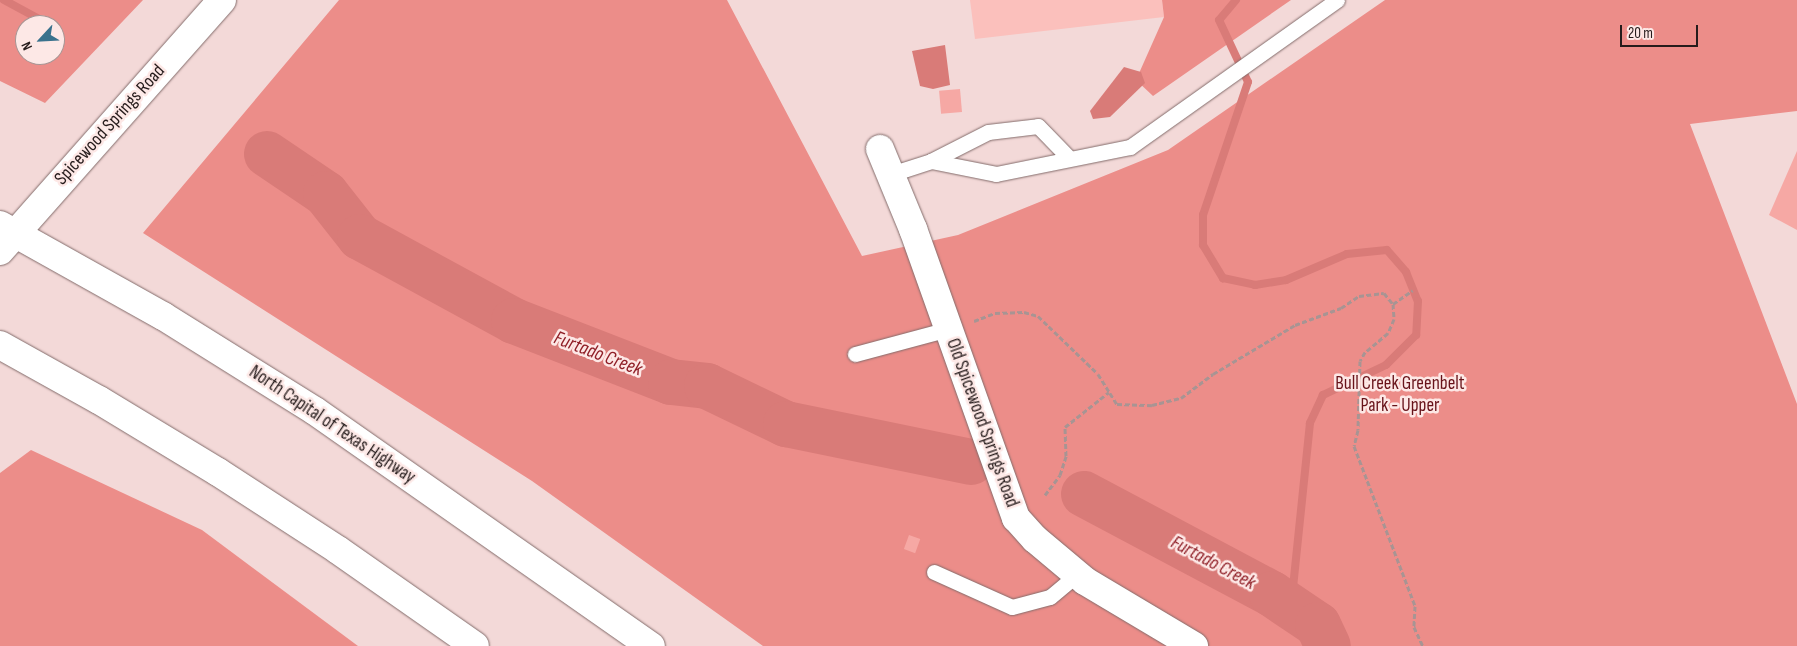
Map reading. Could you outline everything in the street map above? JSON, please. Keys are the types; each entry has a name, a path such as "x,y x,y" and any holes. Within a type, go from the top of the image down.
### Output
{"main road":[{"name":"Spicewood Springs Road","path":"5,236 222,0"},
{"name":"Old Spicewood Springs Road","path":"880,149 891,174 1016,518 1034,539 1077,574 1194,646"},
{"name":"North Capital of Texas Highway","path":"5,236 164,316 315,411 651,646"},
{"path":"0,345 99,400 218,472 338,550 475,646"}],"lane":[{"path":"932,161 996,174 1130,147 1337,0"},
{"path":"891,174 932,161 988,132 1038,126 1069,158"},
{"path":"855,354 948,329"},
{"path":"934,572 1012,607 1050,597 1077,574"}],"path":[{"path":"1393,304 1414,290"},
{"path":"948,329 995,313 1024,312 1038,316 1098,374 1108,392 1118,404 1152,405 1181,398 1213,374 1295,326 1341,308 1359,296 1384,294 1393,304 1394,320 1388,333 1365,352 1360,361 1358,430 1354,446 1415,606 1414,627 1423,646"},
{"path":"1045,495 1060,475 1066,456 1065,427 1108,392"}],"shaded area":[{"path":"970,0 1162,0 1164,17 975,39"},
{"path":"945,45 950,85 933,89 920,86 912,51"},
{"path":"1124,67 1141,72 1145,83 1110,117 1093,119 1090,111"}],"green space":[{"path":"0,0 143,0 45,103 0,81"},
{"name":"Bull Creek Greenbelt Park - Upper","path":"339,0 727,0 862,256 958,235 1168,150 1385,0 1797,0 1797,111 1690,124 1797,404 1797,646 763,646 532,481 143,233"},
{"path":"1162,0 1291,0 1153,96 1136,80 1164,17"},
{"path":"31,450 202,530 358,646 0,646 0,473"}],"building":[{"path":"960,89 962,112 941,114 939,91"},
{"path":"1797,151 1797,230 1769,215"},
{"path":"909,535 920,539 915,553 904,549"}],"waterway":[{"name":"Furtado Creek","path":"4,0 32,15"},
{"path":"1236,0 1219,20 1248,82 1203,215 1203,245 1223,278 1255,285 1286,280 1347,254 1387,250 1406,272 1418,301 1416,335 1386,365 1323,395 1310,423 1291,607"},
{"name":"Furtado Creek","path":"267,154 326,194 360,237 514,321 671,382 707,386 786,424 971,462"},
{"name":"Furtado Creek","path":"1084,494 1272,594 1318,625 1328,646"}]}
